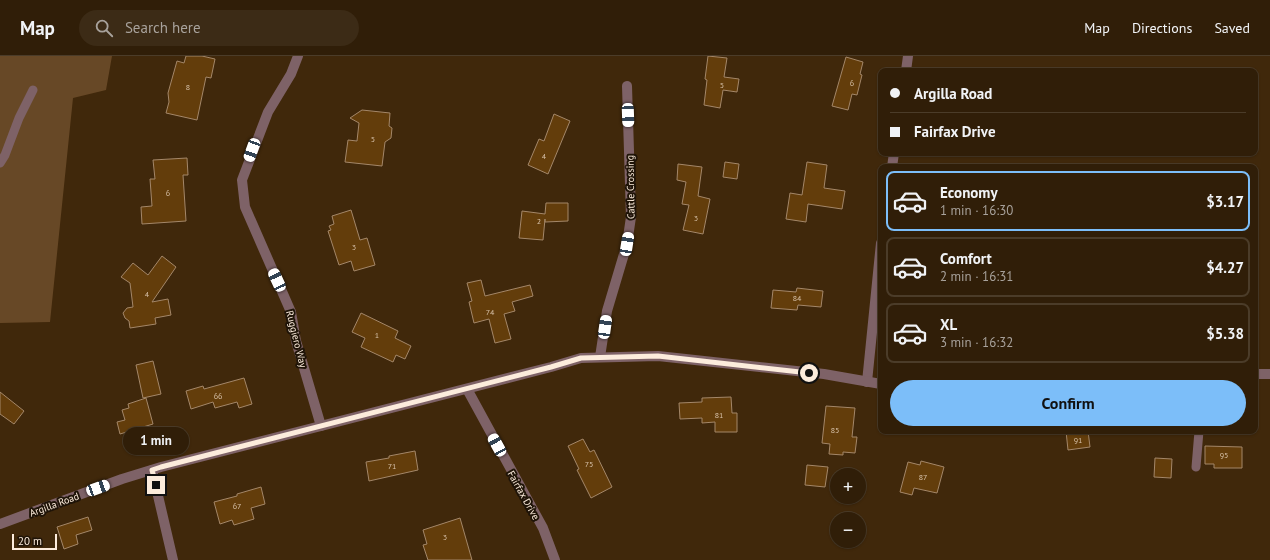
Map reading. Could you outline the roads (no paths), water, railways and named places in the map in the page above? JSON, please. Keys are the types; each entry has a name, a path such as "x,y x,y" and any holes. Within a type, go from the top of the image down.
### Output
{"street":[{"name":"Ruggiero Way","path":"298,56 291,74 268,112 252,150 242,180 245,207 291,312 296,341 321,426"},
{"path":"906,68 908,56"},
{"name":"Cattle Crossing","path":"600,357 607,311 627,244 631,217 627,86"},
{"path":"867,382 878,273"},
{"name":"Argilla Road","path":"0,524 55,503 152,470 581,358 658,356 824,374 878,384"},
{"path":"1258,374 1270,374"},
{"name":"Fairfax Drive","path":"467,389 543,528 555,560"},
{"path":"152,470 173,560"}],"lane":[{"path":"0,163 19,118 34,90"},
{"path":"1196,467 1199,434"}]}
